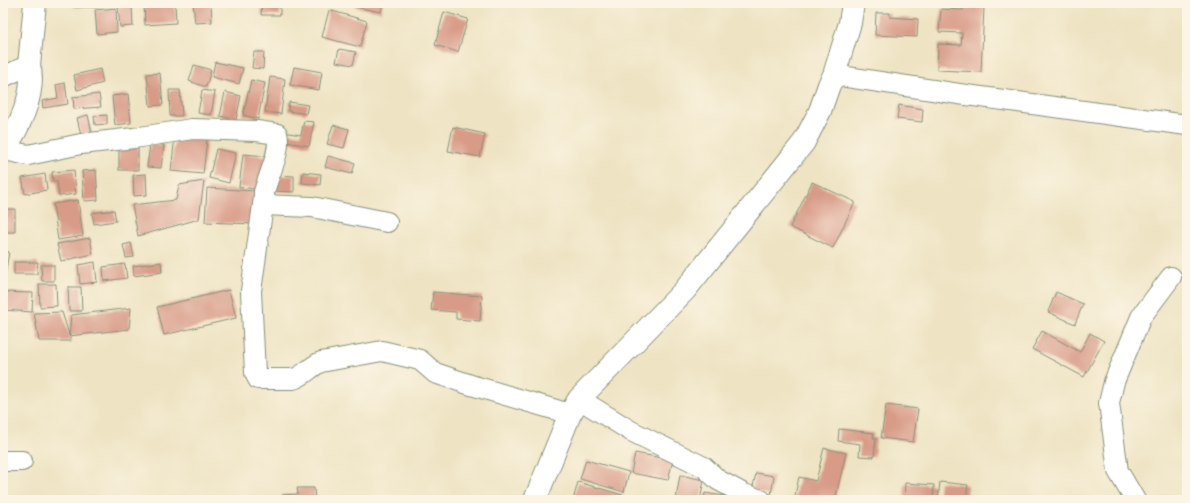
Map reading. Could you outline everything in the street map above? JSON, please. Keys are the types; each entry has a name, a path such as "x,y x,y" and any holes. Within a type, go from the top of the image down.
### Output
{"street":[{"path":"35,3 29,96 13,137 3,151 28,154 81,144 192,129 257,131 277,134 278,138 276,153 264,192 251,291 255,373 258,378 297,378 314,365 321,362 382,351 420,360 435,373 471,385 575,406 631,431 704,467 718,480 744,494 761,500"},
{"path":"535,500 575,406 685,290 804,142 820,111 834,75 850,23 853,3"},
{"path":"3,77 30,68"},
{"path":"834,75 959,94 1187,125"},
{"path":"263,205 312,207 387,222"},
{"path":"1135,500 1118,471 1109,403 1114,382 1141,317 1171,277"}],"building":[{"path":"73,3 99,3 99,7 74,7"},
{"path":"103,3 124,3 124,4 103,6"},
{"path":"144,3 175,3 176,23 145,25"},
{"path":"193,3 211,3 212,22 195,23"},
{"path":"262,3 280,3 280,15 261,15"},
{"path":"356,3 383,3 381,12 355,7"},
{"path":"132,5 133,26 120,27 118,7"},
{"path":"963,6 984,7 981,72 937,70 938,44 961,45 962,33 939,32 941,9 963,10"},
{"path":"116,8 117,32 97,34 95,10"},
{"path":"329,10 367,21 360,47 322,37"},
{"path":"444,12 468,19 458,52 435,45"},
{"path":"876,13 890,13 890,17 918,19 917,37 875,35"},
{"path":"339,49 356,52 353,65 336,62"},
{"path":"254,52 264,52 263,69 252,68"},
{"path":"215,62 243,68 239,84 212,77"},
{"path":"194,65 211,70 206,87 189,81"},
{"path":"294,67 322,72 319,90 290,85"},
{"path":"100,69 103,83 77,90 74,75"},
{"path":"160,73 163,105 150,106 147,74"},
{"path":"270,77 285,79 281,114 265,112"},
{"path":"251,80 265,83 258,119 243,115"},
{"path":"65,83 68,104 43,108 42,101 58,98 56,85"},
{"path":"169,90 180,90 182,116 170,116"},
{"path":"202,90 215,92 211,115 198,113"},
{"path":"225,92 241,96 236,120 220,116"},
{"path":"99,94 101,107 74,109 73,97"},
{"path":"128,94 131,123 115,125 112,96"},
{"path":"289,102 308,105 306,114 288,111"},
{"path":"899,105 923,109 922,122 897,119"},
{"path":"88,115 92,133 81,135 77,118"},
{"path":"107,115 107,124 95,125 94,116"},
{"path":"304,121 314,122 309,146 281,141 283,132 301,135"},
{"path":"333,125 349,129 344,148 327,144"},
{"path":"453,127 485,134 480,157 448,151"},
{"path":"175,136 207,139 203,174 171,171"},
{"path":"119,141 138,141 138,170 119,170"},
{"path":"150,144 164,145 161,168 147,167"},
{"path":"216,149 236,153 229,183 209,178"},
{"path":"243,154 266,156 263,190 239,187"},
{"path":"328,156 355,163 352,174 325,167"},
{"path":"74,170 76,194 59,196 57,181 53,181 52,172"},
{"path":"96,170 98,200 84,201 82,171"},
{"path":"303,172 321,174 320,185 302,183"},
{"path":"45,174 47,190 25,194 22,178"},
{"path":"146,174 147,195 134,196 133,175"},
{"path":"273,175 294,176 294,192 272,191"},
{"path":"204,181 199,219 138,236 132,205 176,200 179,185"},
{"path":"812,182 855,202 833,248 790,227"},
{"path":"207,188 256,191 254,224 205,222"},
{"path":"78,200 83,236 58,240 53,204"},
{"path":"3,209 15,209 15,232 3,232"},
{"path":"114,210 116,221 94,224 92,213"},
{"path":"90,238 93,254 61,261 57,244"},
{"path":"131,243 134,257 126,258 123,245"},
{"path":"3,251 9,252 4,282 3,282"},
{"path":"14,262 38,262 37,274 14,274"},
{"path":"95,262 97,282 80,284 78,265"},
{"path":"161,262 162,272 134,276 133,266"},
{"path":"125,264 127,278 104,281 103,267"},
{"path":"41,265 54,265 54,281 42,281"},
{"path":"39,284 56,284 57,306 40,307"},
{"path":"68,287 81,287 82,311 69,311"},
{"path":"229,290 236,318 164,335 157,307"},
{"path":"3,292 33,293 32,312 3,310"},
{"path":"433,292 482,296 480,321 456,319 456,312 431,310"},
{"path":"1056,292 1083,304 1075,324 1048,312"},
{"path":"131,308 129,329 69,336 71,315"},
{"path":"62,312 71,341 39,341 34,313"},
{"path":"1042,331 1080,352 1090,333 1104,341 1084,377 1032,349"},
{"path":"886,405 918,409 913,442 881,438"},
{"path":"839,429 874,433 873,438 876,438 874,457 859,456 860,444 838,441"},
{"path":"824,448 846,453 835,500 794,500 799,477 816,481"},
{"path":"635,453 673,460 668,480 631,473"},
{"path":"586,460 629,472 624,492 580,479"},
{"path":"756,473 774,476 771,495 752,491"},
{"path":"680,475 704,480 700,500 676,499"},
{"path":"578,482 623,495 621,500 573,500"},
{"path":"940,482 968,485 966,500 938,500"},
{"path":"905,483 934,485 933,500 904,500"},
{"path":"297,488 314,488 315,500 282,500 282,495 298,494"},
{"path":"705,493 730,497 729,500 704,500"}]}
